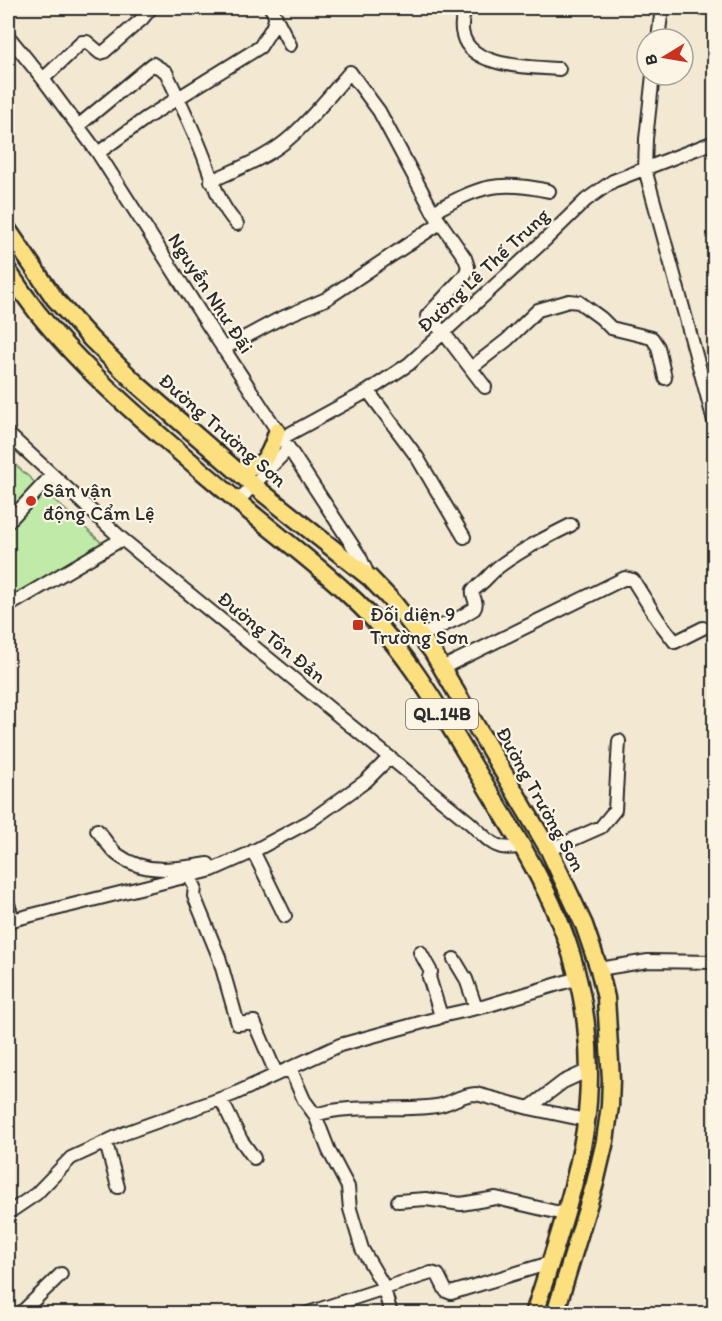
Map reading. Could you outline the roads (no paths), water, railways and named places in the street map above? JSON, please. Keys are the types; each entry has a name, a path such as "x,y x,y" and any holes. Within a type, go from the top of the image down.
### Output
{"highway":[{"name":"Đường Trường Sơn","path":"8,230 55,299 91,339 138,385 253,485 370,578 393,602 442,668 549,850 588,935 599,969 606,998 610,1053 610,1106 605,1141 596,1183 555,1314"},
{"name":"Đường Trường Sơn","path":"8,271 38,313 123,402 311,560 384,630 402,652 522,846 558,917 578,978 587,1029 589,1070 586,1119 574,1180 534,1314"}],"main road":[{"path":"238,471 254,467 266,459 282,439"}],"street":[{"path":"43,79 82,42 87,42 100,53 104,52 152,8"},
{"path":"465,8 463,38 477,55 494,61 559,69"},
{"path":"660,27 662,8"},
{"path":"274,12 290,45"},
{"path":"98,153 146,118 260,47 272,28 274,12"},
{"name":"Nguyễn Như Đãi","path":"8,36 98,153 360,557 370,578"},
{"path":"78,126 153,64 161,67 166,72 178,98 226,212 237,224"},
{"path":"211,181 260,159 286,141 321,107 350,72 379,111 436,218 465,258 468,267 465,275 427,316 444,333 485,387"},
{"path":"652,87 645,169 714,421"},
{"name":"Đường Lê Thế Trung","path":"238,501 253,485 282,439 368,391 409,364 586,200 613,182 714,142"},
{"path":"223,349 277,320 326,299 462,197 490,187 514,184 549,191"},
{"path":"471,368 507,340 541,308 573,300 594,313 611,328 652,338 658,347 665,378"},
{"path":"368,391 417,457 464,537"},
{"name":"Đường Tôn Đản","path":"8,434 122,539 497,847 509,849 522,846"},
{"path":"8,522 52,475"},
{"path":"420,636 474,609 476,603 473,590 499,567 538,541 571,525"},
{"path":"8,606 122,539"},
{"path":"442,668 625,578 633,580 675,642 703,628"},
{"path":"549,850 602,827 615,810 619,741"},
{"path":"8,904 10,920 212,870 310,820 366,781 390,758"},
{"path":"97,830 117,854 140,868 174,869 233,861"},
{"path":"253,851 285,916"},
{"path":"189,876 195,887 194,896 219,957 238,1024 254,1022 276,1073"},
{"path":"420,952 431,972 429,976 441,1016"},
{"path":"454,959 466,979 476,1008"},
{"path":"599,969 648,961 714,962"},
{"path":"8,1213 36,1194 70,1158 125,1133 221,1099 340,1044 578,978"},
{"path":"290,1068 304,1100 315,1115 329,1150 348,1187 350,1209 362,1249 384,1289 391,1314"},
{"path":"529,1108 563,1082 589,1070"},
{"path":"315,1115 337,1109 378,1110 438,1106 468,1094 483,1095 529,1108 586,1119"},
{"path":"221,1099 241,1140 254,1158"},
{"path":"106,1143 118,1186"},
{"path":"398,1201 426,1199 461,1204 496,1198 564,1214"},
{"path":"305,1314 431,1273 438,1275 446,1291 454,1293 550,1263"},
{"path":"20,1314 61,1274"}],"place":[{"name":"Sân vận động Cẩm Lệ","path":"31,501"},
{"name":"Đối diện 9 Trường Sơn","path":"358,625"}]}
